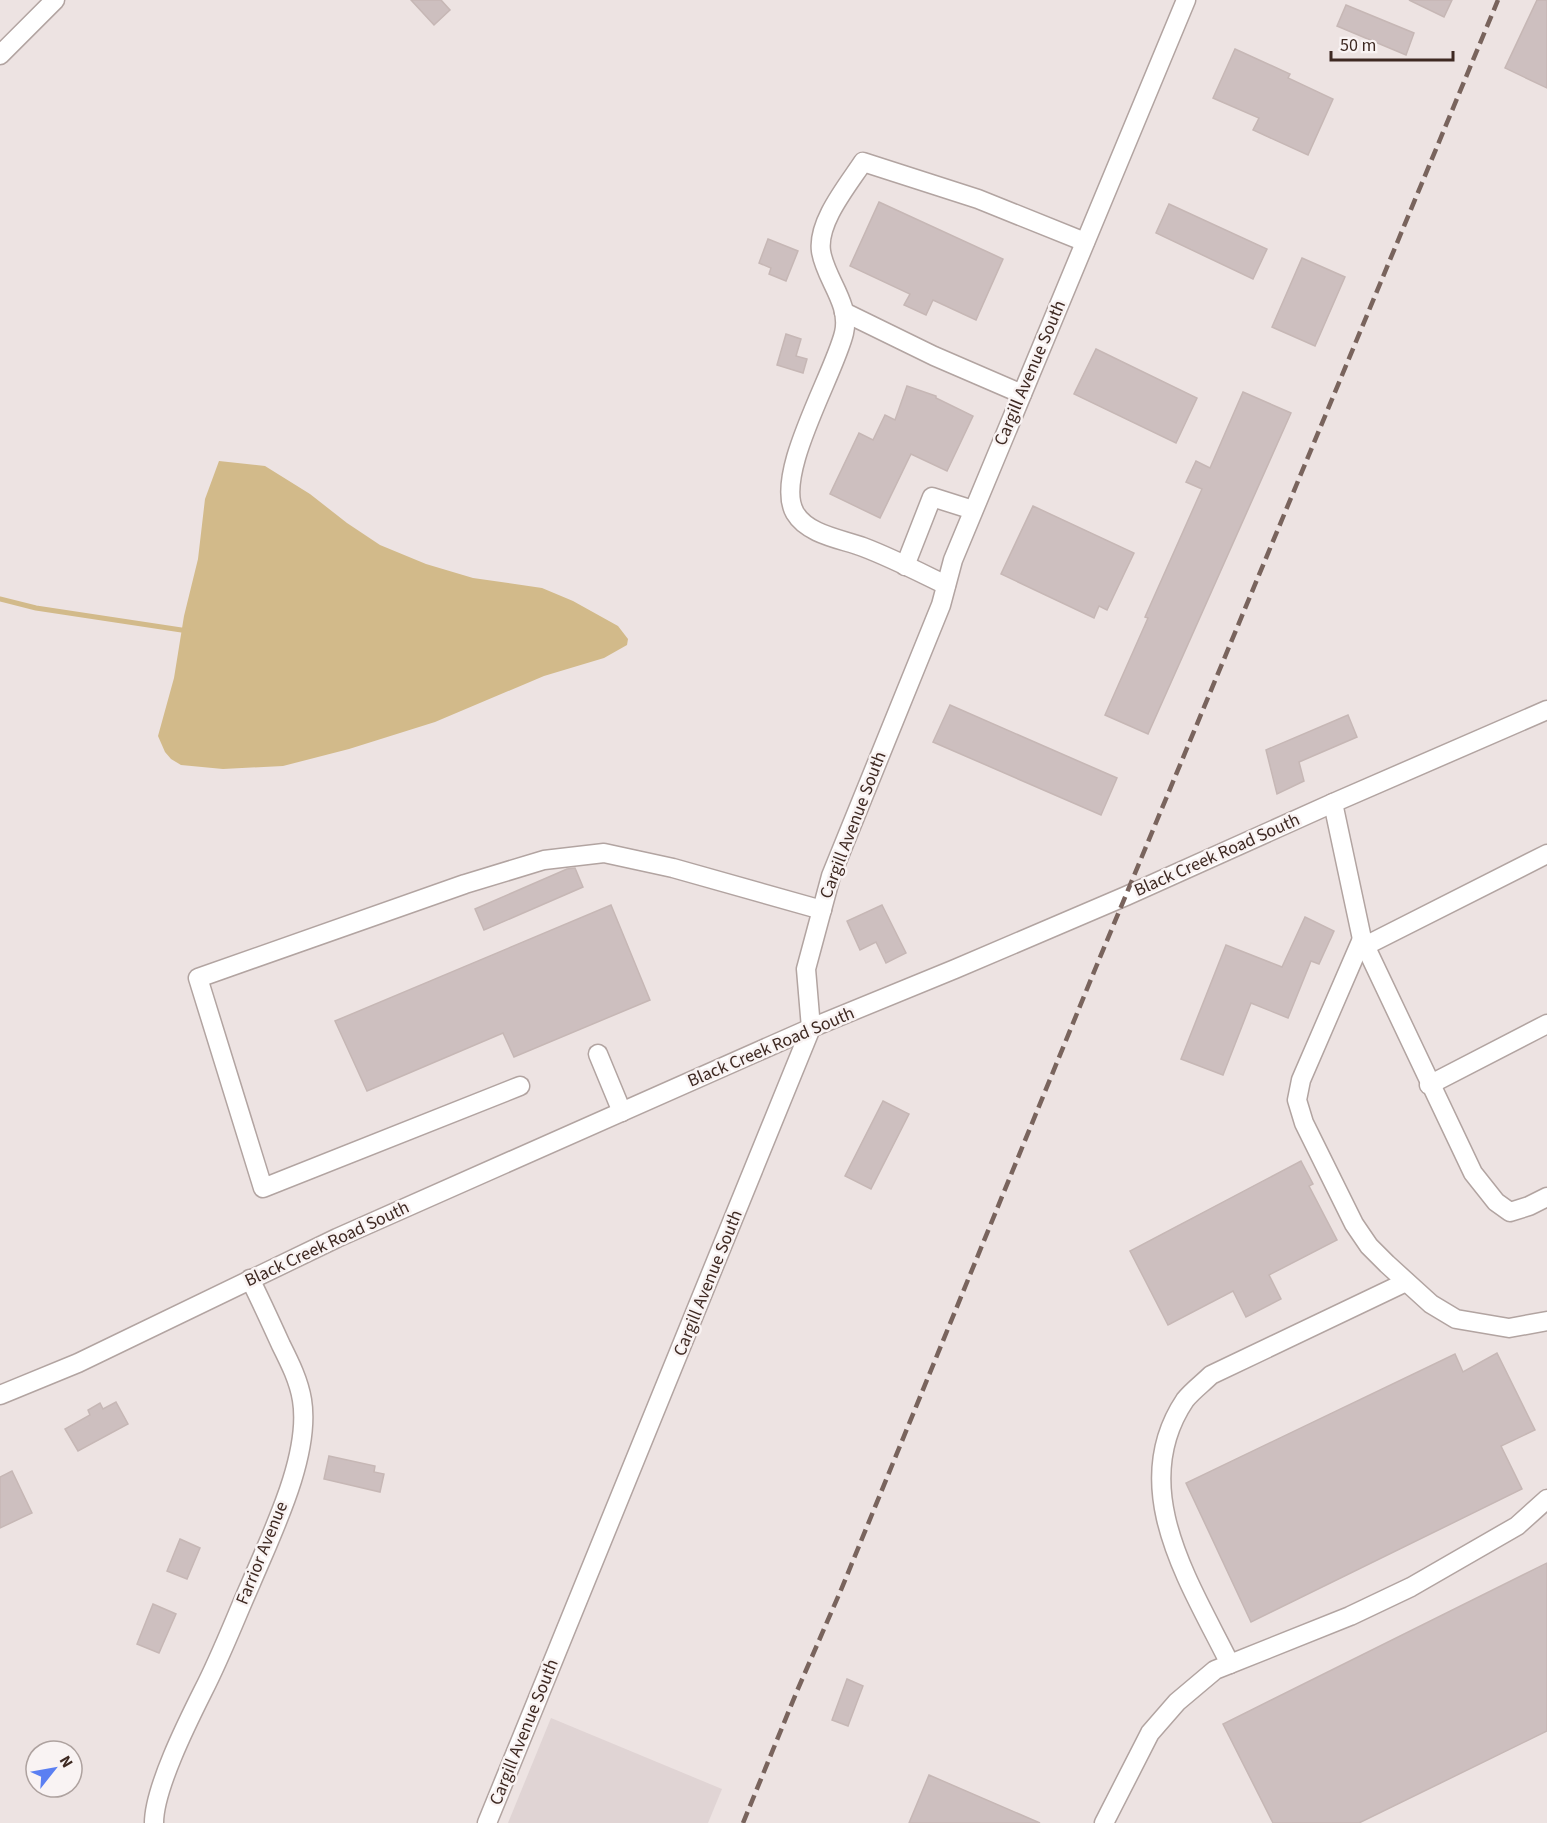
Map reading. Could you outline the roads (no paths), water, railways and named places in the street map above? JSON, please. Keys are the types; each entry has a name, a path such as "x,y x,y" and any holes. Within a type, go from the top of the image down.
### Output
{"street":[{"path":"0,55 55,0"},
{"name":"Cargill Avenue South","path":"487,1823 811,1028 806,969 831,876 849,826 941,604 952,560 1186,0"},
{"path":"946,585 864,547 807,525 796,515 791,503 790,479 806,430 844,332 844,312 825,269 820,249 830,212 863,162 978,199 1085,242"},
{"path":"844,312 934,356 1022,394"},
{"path":"905,566 932,497 973,510"},
{"name":"Black Creek Road South","path":"0,1395 78,1363 337,1238 621,1112 811,1028 1126,896 1333,802 1547,710"},
{"path":"1333,802 1363,942 1473,1173 1496,1202 1510,1212 1547,1197"},
{"path":"520,1086 263,1188 198,978 465,884 544,860 604,853 673,868 822,909"},
{"path":"1547,854 1363,942 1301,1080 1297,1100 1304,1123 1354,1224 1369,1246 1406,1282 1431,1304 1456,1319 1509,1328 1547,1321"},
{"path":"1430,1085 1547,1024"},
{"path":"598,1054 621,1112"},
{"name":"Farrior Avenue","path":"154,1823 161,1789 191,1714 214,1669 278,1518 291,1481 300,1443 304,1417 302,1398 295,1374 250,1279"},
{"path":"1230,1665 1169,1536 1161,1497 1161,1461 1169,1428 1186,1399 1211,1375 1406,1282"},
{"path":"1104,1823 1150,1733 1178,1702 1215,1670 1350,1616 1411,1587 1517,1526 1547,1499"}],"waterway":[{"path":"0,599 36,608 188,631"}],"railway":[{"path":"743,1823 1498,0"}]}
